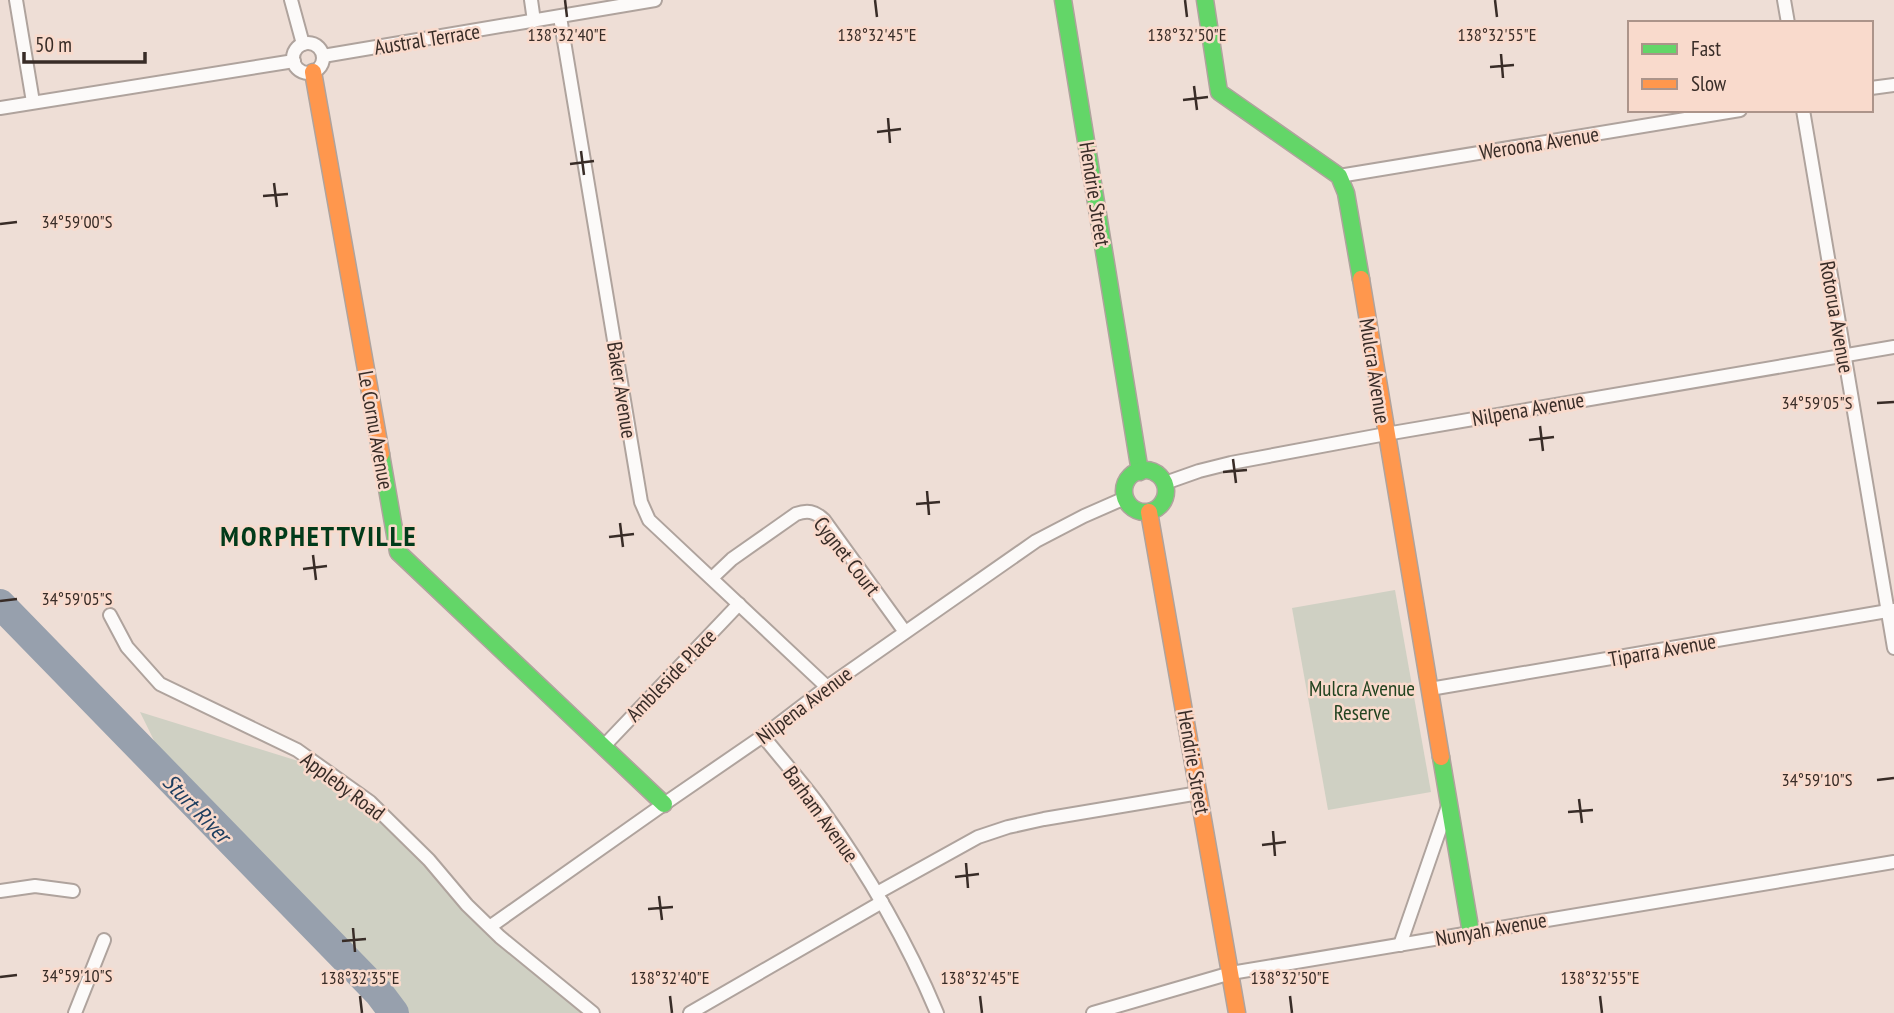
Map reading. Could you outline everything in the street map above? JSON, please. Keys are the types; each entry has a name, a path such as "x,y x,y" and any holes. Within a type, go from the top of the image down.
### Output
{"street":[{"path":"16,0 33,102"},
{"path":"291,0 303,44"},
{"path":"531,0 534,21"},
{"name":"Austral Terrace","path":"323,56 654,0"},
{"name":"Hendrie Street","path":"1063,0 1140,471"},
{"path":"1205,0 1219,92 1339,176"},
{"path":"1784,0 1788,21"},
{"name":"Baker Avenue","path":"560,17 641,502 649,520 827,687"},
{"path":"303,44 314,44 323,56 321,66 313,72 301,71 293,61 295,51 303,44"},
{"path":"0,108 293,61"},
{"name":"Le Cornu Avenue","path":"313,72 398,552 664,804"},
{"path":"1873,88 1894,85"},
{"name":"Weroona Avenue","path":"1339,176 1728,112"},
{"name":"Rotorua Avenue","path":"1803,112 1843,355 1891,610 1894,648"},
{"name":"Mulcra Avenue","path":"1339,176 1346,193 1471,933"},
{"name":"Nilpena Avenue","path":"1165,483 1231,463 1386,434 1894,347"},
{"path":"1140,471 1154,472 1165,483 1163,502 1159,508 1149,512 1137,510 1125,498 1128,480 1140,471"},
{"name":"Nilpena Avenue","path":"491,926 764,736 827,687 1036,541 1125,498"},
{"name":"Cygnet Court","path":"712,578 732,559 796,514 814,512 824,520 905,632"},
{"name":"Hendrie Street","path":"1149,512 1237,1013"},
{"name":"Ambleside Place","path":"603,747 739,604"},
{"name":"Tiparra Avenue","path":"1430,689 1891,610"},
{"name":"Appleby Road","path":"110,615 127,647 160,684 297,750 370,802 429,860 467,905 500,937 593,1013"},
{"name":"Barham Avenue","path":"764,736 820,807 879,897 937,1013"},
{"path":"690,1013 978,837 1044,819 1199,793"},
{"name":"Mulcra Avenue","path":"1400,945 1449,802"},
{"name":"Nunyah Avenue","path":"1093,1013 1231,973 1894,862"},
{"path":"0,891 35,886 73,891"},
{"path":"75,1013 104,940"}],"green space":[{"name":"Mulcra Avenue Reserve","path":"1395,590 1431,792 1328,810 1292,608"},
{"path":"140,712 324,769 500,937 590,1013 394,1013 379,993 176,785"}],"waterway":[{"name":"Sturt River","path":"0,604 379,993 394,1013"}],"traffic: fast":[{"path":"1063,0 1140,472"},
{"path":"1205,0 1219,92 1339,176 1346,193 1361,279"},
{"path":"381,454 398,552 664,804"},
{"path":"1145,470 1160,476 1166,491 1160,506 1145,512 1130,506 1124,491 1130,476 1145,470"},
{"path":"1441,757 1471,933"}],"traffic: slow":[{"path":"313,72 381,454"},
{"path":"1361,279 1441,757"},
{"path":"1149,512 1237,1013"}],"district":[{"name":"MORPHETTVILLE","path":"319,535"}]}
